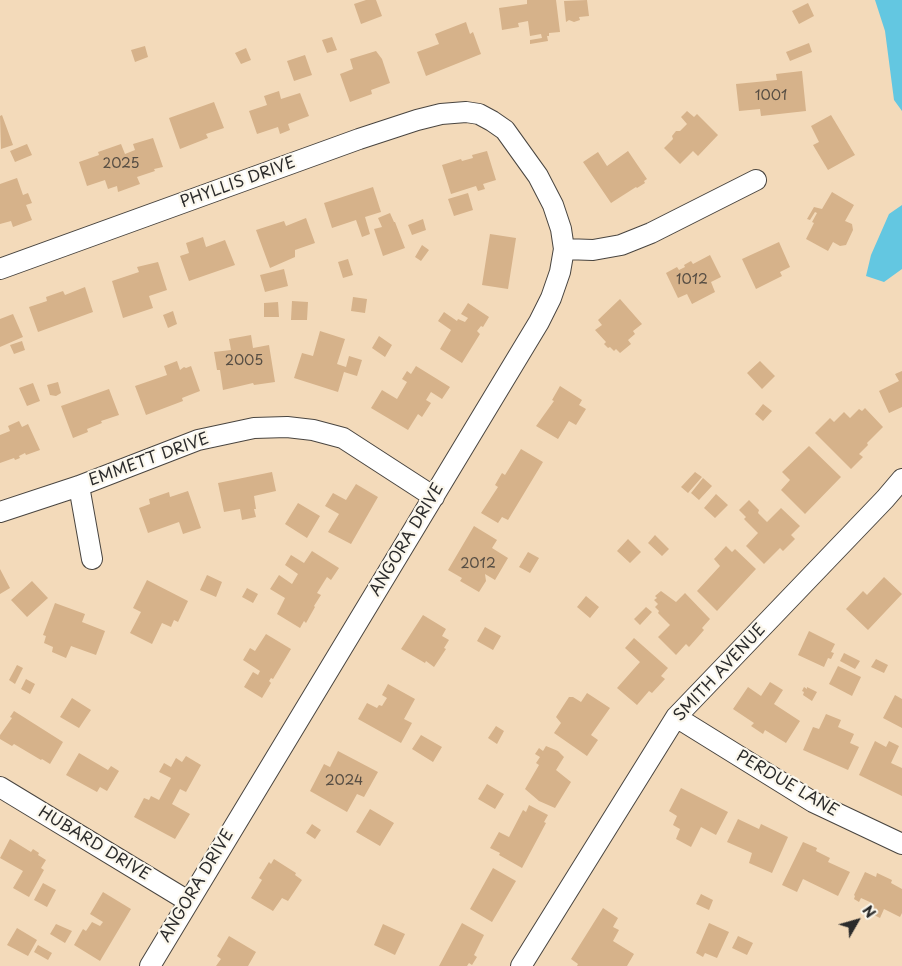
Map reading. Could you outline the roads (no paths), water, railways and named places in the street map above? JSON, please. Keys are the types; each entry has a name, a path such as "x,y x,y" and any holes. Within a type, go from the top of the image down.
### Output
{"street":[{"name":"PHYLLIS DRIVE","path":"0,269 384,131 441,114 466,112 479,114"},
{"name":"ANGORA DRIVE","path":"150,966 434,497 539,322 551,298 560,272 564,249 561,230 553,205 538,176 505,130 479,114"},
{"path":"564,249 593,250 621,245 651,234 756,180"},
{"name":"EMMETT DRIVE","path":"0,512 80,486 198,440 254,428 287,427 313,430 342,438 434,497"},
{"name":"SMITH AVENUE","path":"521,966 676,717 902,479"},
{"path":"80,486 92,559"},
{"name":"PERDUE LANE","path":"676,717 813,802 902,844"},
{"name":"HUBARD DRIVE","path":"0,787 188,901"}],"water":[{"path":"875,0 902,0 902,111 894,100 885,31"},
{"path":"902,205 902,269 884,282 866,276 871,255 889,214"}]}
